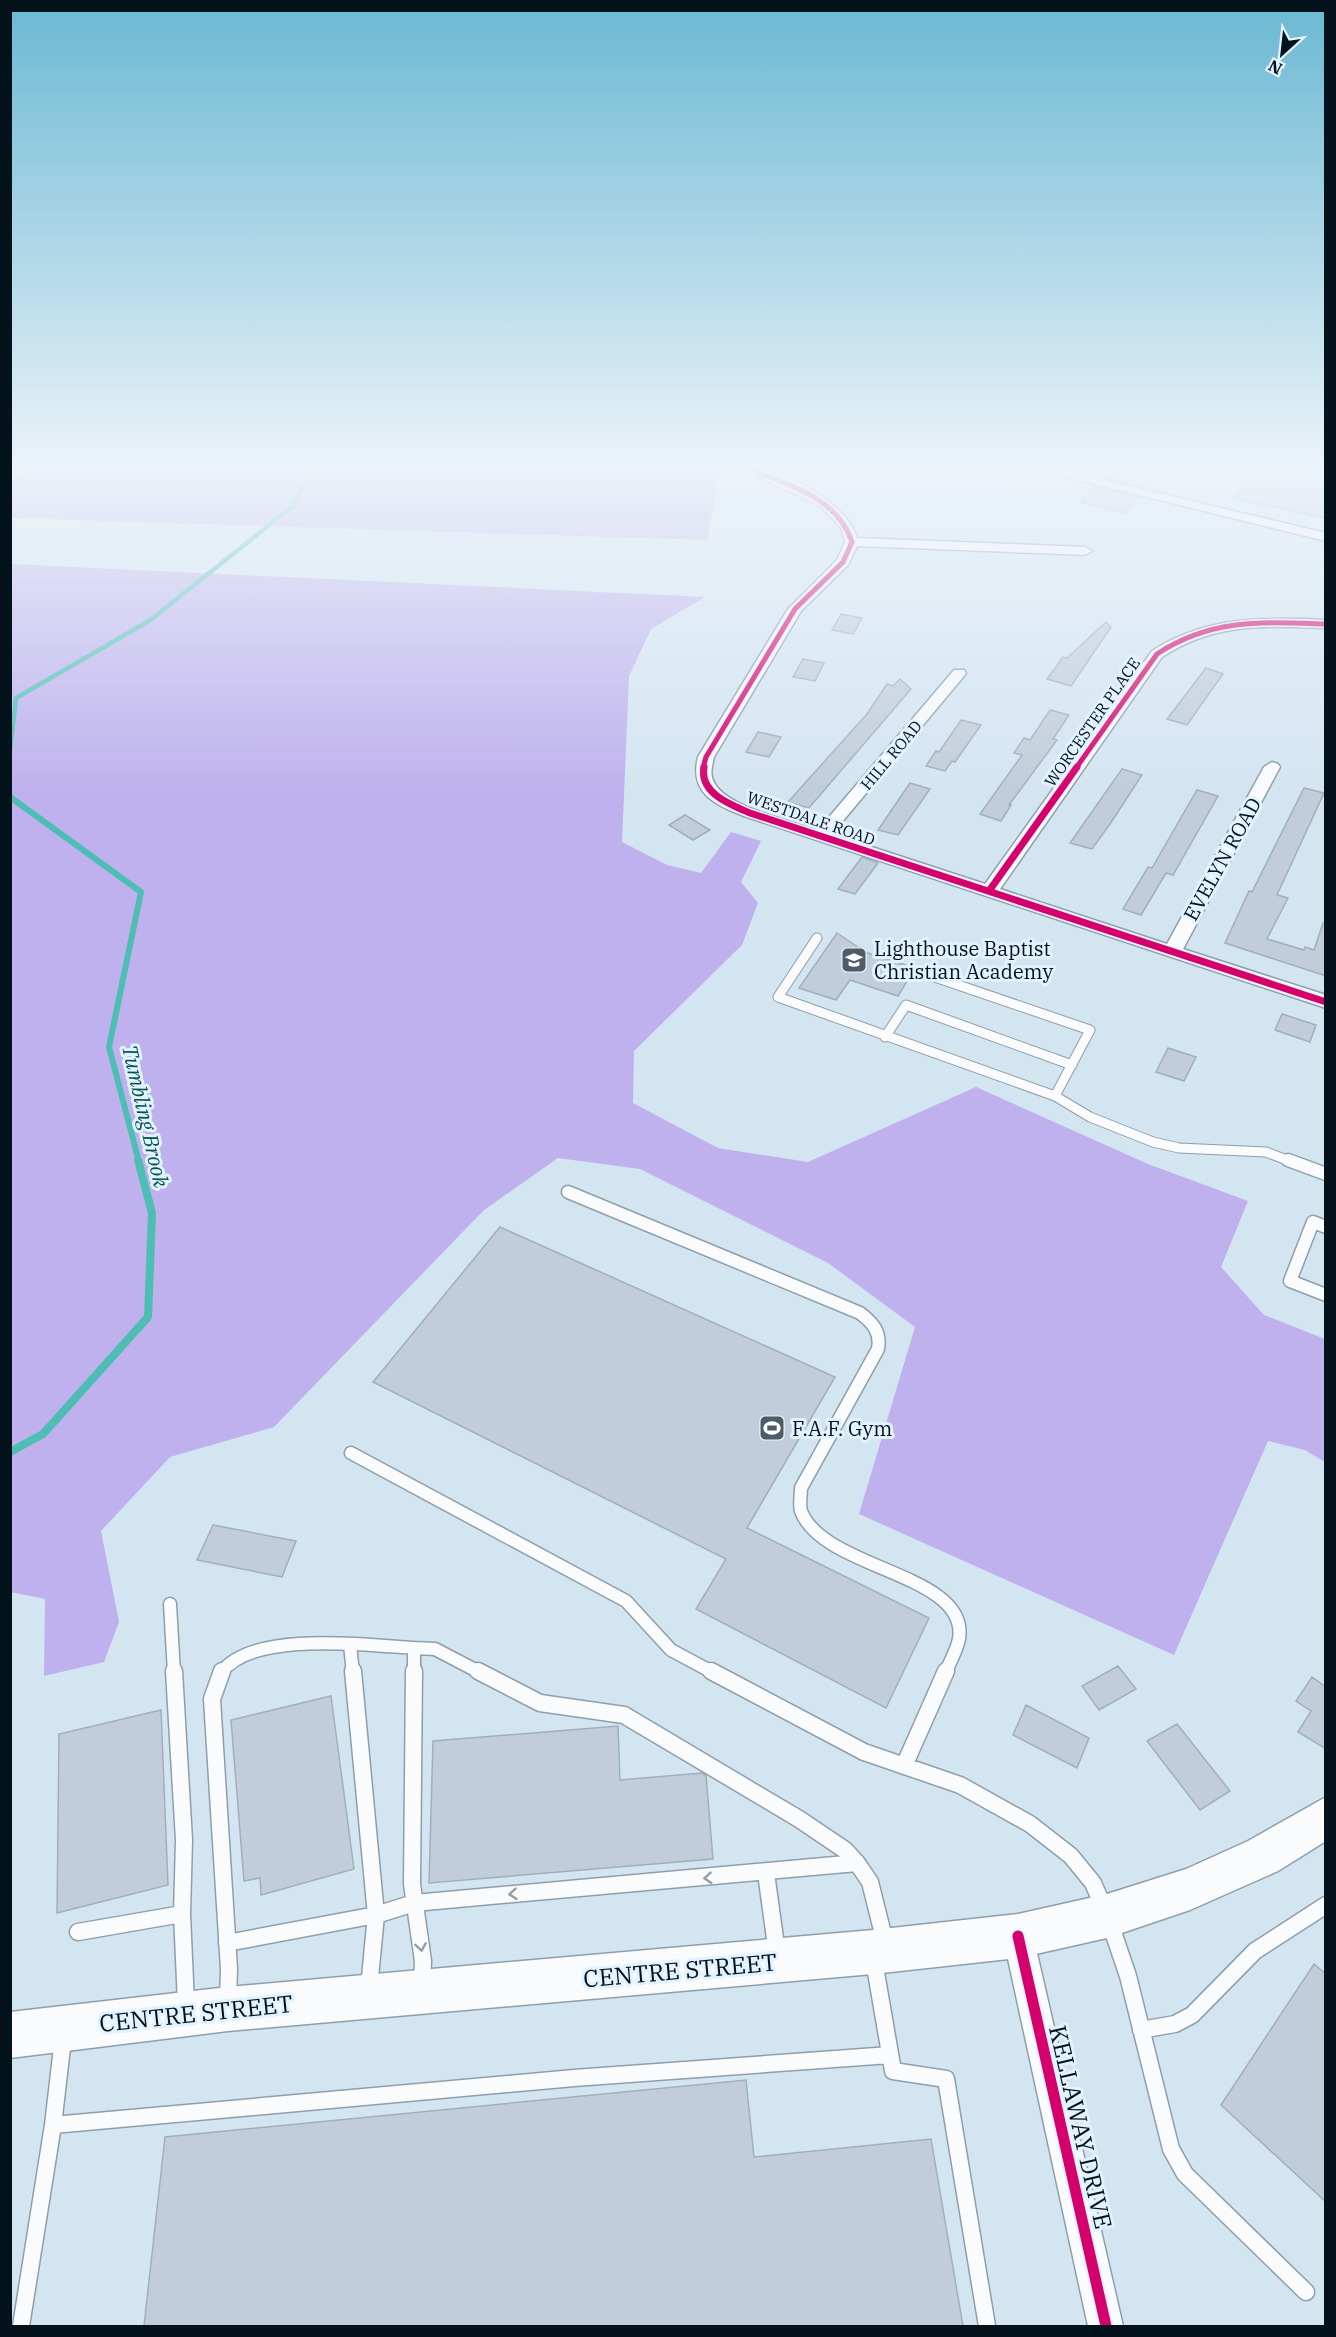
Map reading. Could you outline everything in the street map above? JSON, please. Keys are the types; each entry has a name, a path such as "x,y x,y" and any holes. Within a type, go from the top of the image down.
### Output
{"main road":[{"name":"CENTRE STREET","path":"10,2035 186,2013 778,1961 1018,1936 1107,1916 1190,1888 1263,1856 1326,1817"}],"street":[{"name":"WESTDALE ROAD","path":"832,574 795,609 709,752 703,767 706,785 721,800 751,813 1326,1002"},
{"name":"WORCESTER PLACE","path":"989,891 1157,654 1173,641 1214,626 1267,622 1326,624"},
{"name":"HILL ROAD","path":"822,836 959,673"},
{"name":"EVELYN ROAD","path":"1172,952 1272,767"},
{"name":"KELLAWAY DRIVE","path":"1018,1936 1106,2326"}],"lane":[{"path":"817,938 778,997 1055,1096 1090,1117 1153,1142 1179,1148 1266,1152 1326,1174"},
{"path":"923,974 1090,1030 1055,1096"},
{"path":"885,1037 906,1005 1072,1065"},
{"path":"568,1192 860,1313 877,1329 880,1340 878,1349 801,1488 798,1504 801,1513 816,1533 939,1597 957,1615 960,1627 959,1641 904,1766"},
{"path":"1326,1227 1313,1222 1290,1281 1326,1295"},
{"path":"351,1453 627,1600 670,1650 864,1752 960,1785 1030,1824 1051,1839 1093,1883 1107,1916 1128,1976 1171,2149 1177,2162 1185,2174 1306,2292"},
{"path":"170,1604 184,1839 182,1914 186,2013"},
{"path":"228,2009 227,1943 212,1699 219,1674 239,1656 291,1645 435,1649 540,1703 624,1715 799,1819 845,1850 858,1863 870,1882 878,1905 880,1951 893,2071 946,2079 987,2326"},
{"path":"350,1645 376,1915 368,1997"},
{"path":"414,1648 414,1903 423,1961 422,1993"},
{"path":"227,1943 376,1915 414,1903 858,1863"},
{"path":"766,1873 778,1961"},
{"path":"1141,2030 1175,2024 1192,2015 1255,1951 1326,1905"},
{"path":"78,1932 182,1914"},
{"path":"21,2326 53,2125 64,2027"},
{"path":"53,2125 574,2078 890,2055"}],"shaded area":[{"path":"11,574 223,574 705,597 651,629 629,676 622,842 667,865 701,873 731,832 761,841 741,882 758,903 742,945 634,1051 633,1103 718,1148 808,1162 976,1087 1148,1164 1248,1201 1221,1267 1264,1315 1325,1339 1325,1462 1305,1450 1268,1441 1174,1655 859,1514 915,1327 828,1263 640,1169 558,1158 484,1210 274,1427 170,1457 101,1531 119,1622 104,1662 44,1676 45,1599 10,1592"}],"building":[{"path":"841,614 862,618 853,634 832,630"},
{"path":"1106,622 1111,627 1071,686 1047,679 1063,657 1067,658"},
{"path":"803,659 824,663 815,681 793,677"},
{"path":"1206,668 1223,674 1187,725 1167,719"},
{"path":"900,679 911,689 809,808 788,802 867,714 887,684 893,686"},
{"path":"1050,710 1069,715 1053,739 1057,740 1009,805 1011,805 1001,821 980,814 1022,755 1014,753 1024,738 1030,740"},
{"path":"961,720 981,725 955,762 952,761 945,771 926,766 936,751 939,752"},
{"path":"758,732 781,737 769,757 746,752"},
{"path":"1122,769 1142,775 1110,824 1092,849 1070,843"},
{"path":"910,783 930,789 898,835 878,830"},
{"path":"1304,788 1324,793 1277,895 1288,898 1267,939 1304,950 1305,947 1314,950 1323,923 1326,924 1326,976 1225,943 1249,891 1252,892"},
{"path":"1197,790 1218,796 1173,875 1166,873 1141,915 1123,909 1148,867 1152,868"},
{"path":"685,815 710,830 693,840 669,825"},
{"path":"862,857 878,863 855,894 838,889"},
{"name":"Lighthouse Baptist Christian Academy","path":"837,933 865,952 915,968 898,996 850,980 836,1000 799,988"},
{"path":"1282,1014 1316,1025 1310,1042 1275,1030"},
{"path":"1168,1048 1196,1057 1184,1081 1156,1072"},
{"path":"500,1227 835,1377 747,1528 929,1618 886,1708 696,1609 726,1559 373,1382"},
{"path":"213,1525 296,1541 282,1577 197,1560"},
{"path":"1118,1666 1136,1689 1099,1710 1082,1686"},
{"path":"1312,1677 1326,1687 1326,1749 1298,1732 1311,1711 1296,1701"},
{"path":"331,1696 354,1869 261,1895 260,1878 244,1881 231,1720"},
{"path":"1026,1705 1089,1738 1077,1768 1013,1735"},
{"path":"161,1710 168,1885 57,1913 59,1734"},
{"path":"1177,1724 1230,1791 1200,1810 1147,1741"},
{"path":"618,1726 620,1780 702,1773 706,1775 713,1859 429,1883 433,1741"},
{"path":"1314,1964 1326,1974 1326,2202 1221,2105"},
{"path":"746,2080 754,2157 931,2139 963,2326 144,2326 165,2137"}],"waterway":[{"name":"Tumbling Brook","path":"10,750 16,698 149,621 208,574"},
{"name":"Tumbling Brook","path":"10,797 141,892 109,1047 139,1162"},
{"name":"Tumbling Brook","path":"10,1452 43,1434 148,1317 152,1213 138,1160"}],"cycle path":[{"path":"831,574 795,609 706,757 703,771 705,783 713,793 724,801 750,813 1326,1002"},
{"path":"989,891 1157,654 1176,641 1217,627 1259,622 1326,624"},
{"path":"1018,1936 1106,2326"}],"place":[{"name":"Lighthouse Baptist Christian Academy","path":"854,960"},
{"name":"F.A.F. Gym","path":"772,1428"}]}
